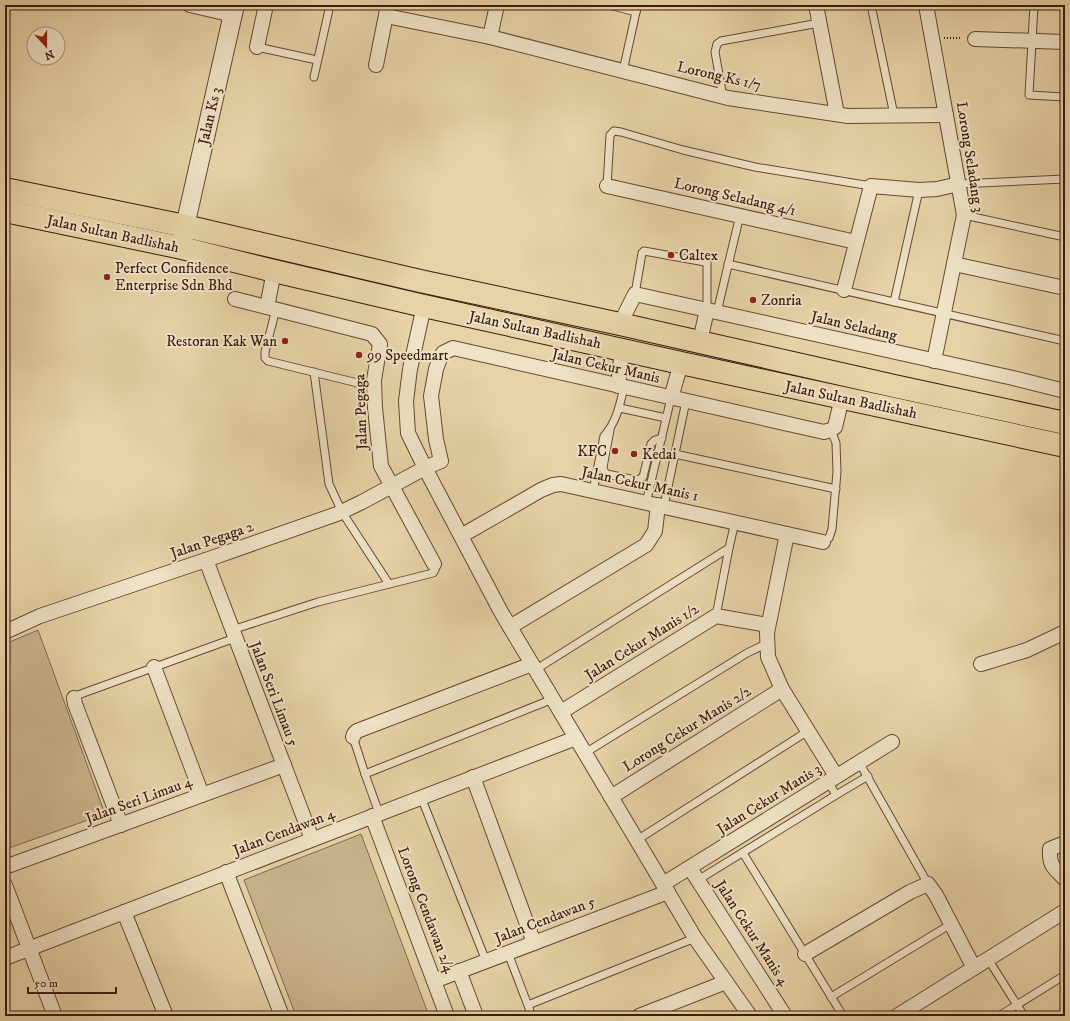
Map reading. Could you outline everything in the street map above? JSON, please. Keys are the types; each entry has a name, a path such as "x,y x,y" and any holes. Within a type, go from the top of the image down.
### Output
{"main road":[{"name":"Jalan Sultan Badlishah","path":"5,189 185,226 420,281 700,341 894,386 1065,423"},
{"name":"Jalan Sultan Badlishah","path":"5,211 182,248 424,306 1065,446"}],"street":[{"path":"190,5 234,10"},
{"path":"257,47 266,5"},
{"path":"490,37 497,5"},
{"path":"816,5 837,114"},
{"name":"Lorong Seladang 3","path":"926,5 960,184 964,215 934,361"},
{"name":"Jalan Ks 3","path":"182,248 185,226 234,10"},
{"path":"376,65 387,10"},
{"name":"Lorong Ks 1/7","path":"387,10 723,97 848,116 946,115"},
{"path":"975,39 1065,42"},
{"path":"844,290 871,186 919,190 960,184"},
{"name":"Lorong Seladang 4/1","path":"607,186 856,242"},
{"path":"954,264 1065,288"},
{"path":"272,308 274,271"},
{"path":"620,324 635,294"},
{"name":"Jalan Seladang","path":"635,294 1013,378 1065,391"},
{"name":"Jalan Pegaga","path":"235,299 372,334 380,344 374,387 381,466 434,564"},
{"path":"424,306 410,369 406,401 408,433 424,468 510,626 665,888 695,938 750,1016"},
{"path":"700,341 712,311"},
{"name":"Jalan Cekur Manis","path":"441,461 436,439 431,396 436,369 440,358 443,353 453,348 671,398 828,431"},
{"path":"621,386 622,350"},
{"path":"671,398 681,363"},
{"path":"828,431 835,427 842,398"},
{"name":"Jalan Pegaga 2","path":"5,632 40,616 342,512 424,468 441,461"},
{"name":"Jalan Cekur Manis 1","path":"461,536 541,490 553,485 561,484 823,542"},
{"path":"510,626 646,544 655,531 656,505"},
{"path":"787,534 768,625 768,657 782,689 808,731 832,779"},
{"name":"Jalan Seri Limau 5","path":"206,560 312,839"},
{"name":"Jalan Cekur Manis 1/2","path":"561,712 716,616 768,625"},
{"path":"980,664 1027,650 1065,632"},
{"path":"154,667 202,795"},
{"path":"353,737 357,731 534,667"},
{"name":"Lorong Cekur Manis 2/2","path":"611,797 782,689"},
{"path":"74,698 121,825"},
{"name":"Jalan Cendawan 4","path":"5,958 576,738"},
{"name":"Jalan Cekur Manis 3","path":"665,888 690,868 892,742"},
{"name":"Jalan Seri Limau 4","path":"5,867 284,765"},
{"path":"473,777 534,942"},
{"name":"Lorong Cendawan 2/4","path":"376,815 447,1016"},
{"path":"1065,844 1050,849 1049,859 1052,866 1065,879"},
{"name":"Jalan Cekur Manis 4","path":"690,868 785,1016"},
{"path":"226,872 282,1016"},
{"path":"805,954 910,892 928,884 936,895 974,968"},
{"path":"5,885 55,1016"},
{"name":"Jalan Cendawan 5","path":"434,981 508,953 665,888"},
{"path":"897,1016 1065,911"},
{"path":"124,912 166,1016"},
{"path":"459,971 476,1016"},
{"path":"639,1016 726,982"}],"lane":[{"path":"314,77 330,5"},
{"path":"609,5 637,8 623,71"},
{"path":"871,5 894,115"},
{"path":"1034,5 1029,95 1065,97"},
{"path":"723,97 715,52 717,44 721,41 819,23"},
{"path":"257,47 318,60"},
{"path":"607,186 610,135 614,131 683,150 755,167 871,186"},
{"path":"960,184 1065,179"},
{"path":"894,302 919,190"},
{"path":"964,215 1065,237"},
{"path":"712,311 728,264 740,216"},
{"path":"635,294 642,253 644,251 705,262 707,263 712,311"},
{"path":"728,264 1065,341"},
{"path":"272,308 265,352 265,358 268,361 374,387"},
{"path":"314,372 329,484 342,512 389,584"},
{"path":"621,386 620,408 610,430 602,467 604,471 608,474 635,480 640,479 643,477 651,444 655,440 662,438"},
{"path":"656,505 662,438 671,398"},
{"path":"656,505 675,454 686,401"},
{"path":"620,408 666,418"},
{"path":"593,491 604,436 610,430"},
{"path":"823,542 829,538 832,529 837,472 836,443 828,431"},
{"path":"675,454 836,489"},
{"path":"716,616 735,522"},
{"path":"534,667 729,548"},
{"path":"74,698 78,695 154,667 233,634 318,602 433,573 435,570 434,564"},
{"path":"585,753 747,653 768,643"},
{"path":"365,774 553,699"},
{"path":"637,840 808,731"},
{"path":"353,737 376,815"},
{"path":"859,762 928,884"},
{"path":"698,880 868,776"},
{"path":"832,779 836,795"},
{"path":"421,797 486,961"},
{"path":"743,853 843,1016"},
{"path":"831,997 951,924"},
{"path":"528,1005 695,938"},
{"path":"508,953 532,1016"},
{"path":"988,959 1024,1016"},
{"path":"999,1016 1065,975"}],"path":[{"path":"932,38 975,39"}],"shaded area":[{"path":"38,630 105,814 9,848 5,837 5,644"},
{"path":"361,834 429,1016 296,1016 244,880"}],"place":[{"name":"Caltex","path":"671,255"},
{"name":"Perfect Confidence Enterprise Sdn Bhd","path":"107,277"},
{"name":"Zonria","path":"753,300"},
{"name":"Restoran Kak Wan","path":"285,341"},
{"name":"99 Speedmart","path":"359,355"},
{"name":"KFC","path":"615,451"},
{"name":"Kedai","path":"634,454"}]}
